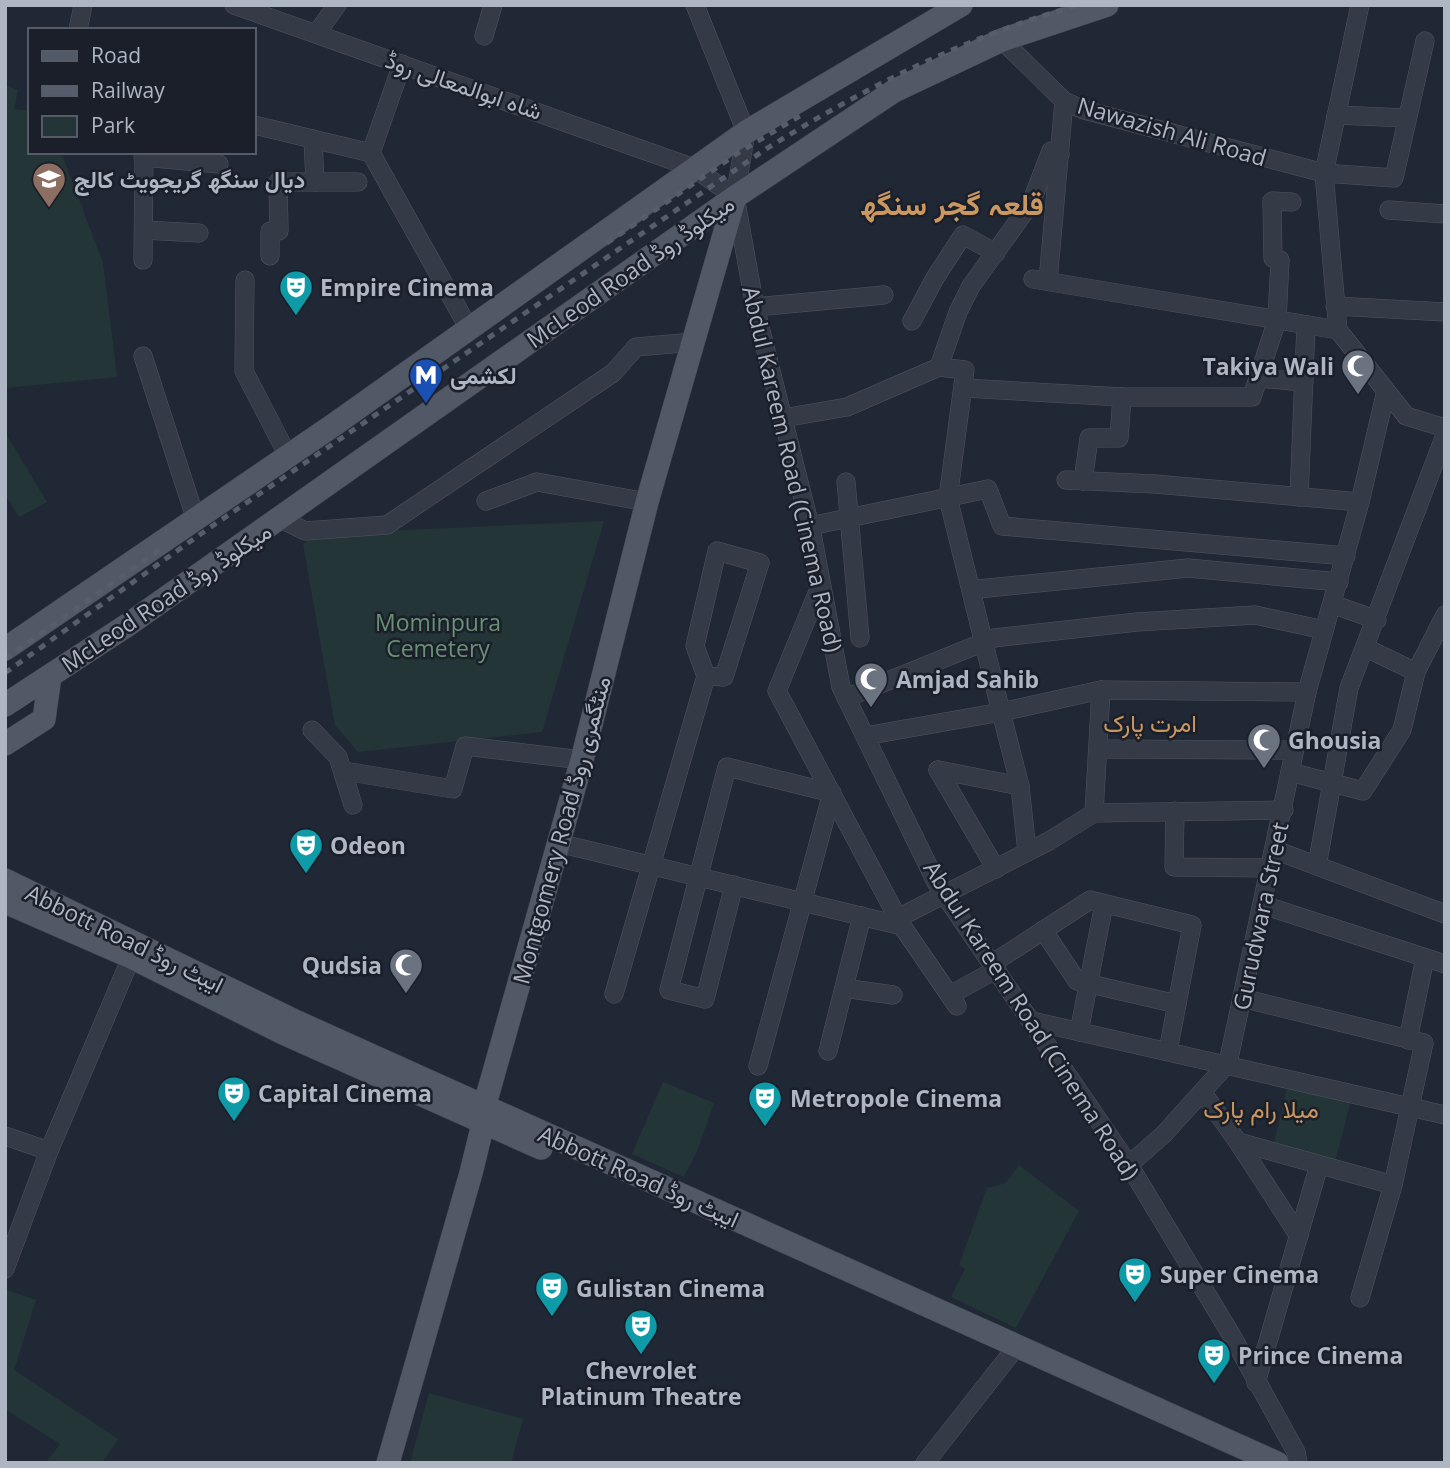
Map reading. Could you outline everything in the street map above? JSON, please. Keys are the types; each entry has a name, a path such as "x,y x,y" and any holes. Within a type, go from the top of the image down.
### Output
{"main road":[{"path":"1037,5 1053,23"},
{"name":"McLeod Road میکلوڈ روڈ","path":"5,705 281,519 735,197 894,91 1002,40 1107,5"},
{"name":"McLeod Road میکلوڈ روڈ","path":"5,649 288,456 746,132 959,6"},
{"name":"Montgomery Road منٹگمری روڈ","path":"388,1463 582,760 647,502 735,197"},
{"path":"5,744 44,719 50,676"},
{"name":"Abbott Road ایبٹ روڈ","path":"5,880 134,950"},
{"name":"Abbott Road ایبٹ روڈ","path":"5,902 134,950 297,1022 484,1114 544,1134 1012,1352 1240,1463"},
{"name":"Abbott Road ایبٹ روڈ","path":"1012,1352 1277,1463"}],"street":[{"path":"78,28 83,5"},
{"name":"شاہ ابوالمعالی روڈ","path":"234,5 694,168"},
{"path":"316,34 337,5"},
{"path":"484,36 493,5"},
{"path":"695,5 746,132"},
{"path":"1360,5 1324,173 1338,330 1406,416 1445,428"},
{"name":"Nawazish Ali Road","path":"1002,40 1064,101 1109,117 1324,173 1394,178 1407,118"},
{"path":"1336,116 1407,118 1425,41"},
{"path":"371,152 402,64"},
{"path":"1064,101 1060,154 1041,280 1338,330"},
{"path":"256,125 371,152 468,327"},
{"name":"Abdul Kareem Road (Cinema Road)","path":"746,132 735,197 755,307 810,526 841,687 945,895 1129,1165 1232,1336 1296,1451 1298,1463"},
{"path":"313,139 315,182"},
{"path":"939,367 958,312 971,286 1031,203 1051,151 1060,154"},
{"path":"143,260 143,154 219,164"},
{"path":"694,168 735,197"},
{"path":"270,256 270,231 279,231 278,182 358,182"},
{"path":"964,388 1122,397 1252,397 1277,320 1280,260 1273,258 1272,201 1292,202"},
{"path":"1389,210 1445,214"},
{"path":"144,230 200,233"},
{"path":"912,321 934,278 963,235 996,253"},
{"path":"245,280 244,370 288,456"},
{"path":"755,307 884,295"},
{"path":"1335,306 1445,312"},
{"path":"1299,497 1306,325"},
{"path":"281,519 305,531 387,525 613,373 636,347 694,342"},
{"path":"143,356 195,517"},
{"path":"783,418 847,407 939,367 965,370 947,498 1020,786 1027,852"},
{"path":"1258,379 1304,382"},
{"path":"978,589 1188,568 1339,582 1386,391"},
{"path":"1122,397 1119,438 1089,438 1075,481 1360,502"},
{"path":"1317,866 1349,688 1445,435"},
{"path":"486,501 537,482 647,502"},
{"path":"846,482 860,638"},
{"path":"810,526 988,489 1002,526 1346,556"},
{"path":"614,994 649,864 706,676 695,646 717,551 760,563 724,677 706,676"},
{"name":"Gurudwara Street","path":"1129,1165 1203,1093 1228,1063 1307,692 1339,582"},
{"path":"821,584 777,691 900,922 953,1000 1043,930 1090,900 1192,925 1168,1051"},
{"path":"1332,604 1377,620"},
{"path":"846,698 994,639 1137,622 1255,615 1324,630"},
{"path":"1290,772 1363,791 1402,730 1416,672 1445,615"},
{"path":"1366,648 1416,672"},
{"path":"864,736 1001,712 1101,690 1307,692"},
{"path":"1094,813 1100,749 1101,690"},
{"path":"312,730 338,757 353,805"},
{"path":"344,771 453,789 465,746 582,760"},
{"path":"1100,749 1294,750"},
{"path":"734,885 705,999 669,990 727,767 832,793"},
{"path":"996,869 938,770 1020,786"},
{"path":"758,1066 800,901 832,793"},
{"path":"558,843 862,916 900,922 1094,813 1284,810"},
{"path":"1175,811 1174,867 1273,859 1317,866 1445,914"},
{"path":"1079,1032 1104,904"},
{"path":"1262,905 1445,964"},
{"path":"828,1051 862,916"},
{"path":"1043,930 1077,981 1177,1004"},
{"path":"5,1269 39,1186 49,1151 134,950"},
{"path":"1408,1040 1425,958"},
{"path":"844,988 893,995"},
{"path":"1242,998 1424,1043 1393,1185 1360,1298"},
{"path":"1032,1021 1228,1063 1445,1115"},
{"path":"1203,1093 1298,1236"},
{"path":"5,1136 49,1151"},
{"path":"1238,1142 1393,1185"},
{"path":"1256,1383 1319,1165"},
{"path":"925,1463 1012,1352"}],"green space":[{"name":"دیال سنگھ گریجویٹ کالج","path":"5,85 18,90 14,109 28,111 28,154 62,154 103,263 117,377 5,388"},
{"path":"5,432 47,502 19,517 5,494"},
{"name":"Mominpura Cemetery","path":"604,521 542,732 358,752 335,725 303,544 318,534"},
{"path":"1289,1080 1353,1093 1333,1169 1272,1151"},
{"path":"663,1082 714,1103 698,1149 684,1177 632,1154"},
{"path":"1019,1165 1079,1211 1016,1328 951,1297 965,1269 959,1265 987,1188 1006,1183"},
{"path":"7,1290 36,1300 14,1370 118,1439 102,1463 46,1463 60,1444 5,1409"},
{"path":"429,1393 523,1419 511,1463 410,1463"}],"railway":[{"path":"5,673 205,531 766,149 840,105 917,66 997,32 1079,5"},
{"path":"607,243 738,153 803,114"},
{"path":"5,659 162,548"}],"place":[{"name":"دیال سنگھ گریجویٹ کالج","path":"49,209"},
{"name":"Empire Cinema","path":"296,317"},
{"name":"Takiya Wali","path":"1358,396"},
{"name":"لکشمی","path":"426,405"},
{"name":"Amjad Sahib","path":"871,709"},
{"name":"Ghousia","path":"1264,770"},
{"name":"Odeon","path":"306,875"},
{"name":"Qudsia","path":"406,995"},
{"name":"Capital Cinema","path":"234,1123"},
{"name":"Metropole Cinema","path":"765,1128"},
{"name":"Super Cinema","path":"1135,1304"},
{"name":"Gulistan Cinema","path":"552,1318"},
{"name":"Chevrolet Platinum Theatre","path":"641,1356"},
{"name":"Prince Cinema","path":"1214,1385"}],"district":[{"name":"قلعہ گجر سنگھ","path":"952,203"},
{"name":"امرت پارک","path":"1150,722"},
{"name":"میلا رام پارک","path":"1261,1108"}]}
